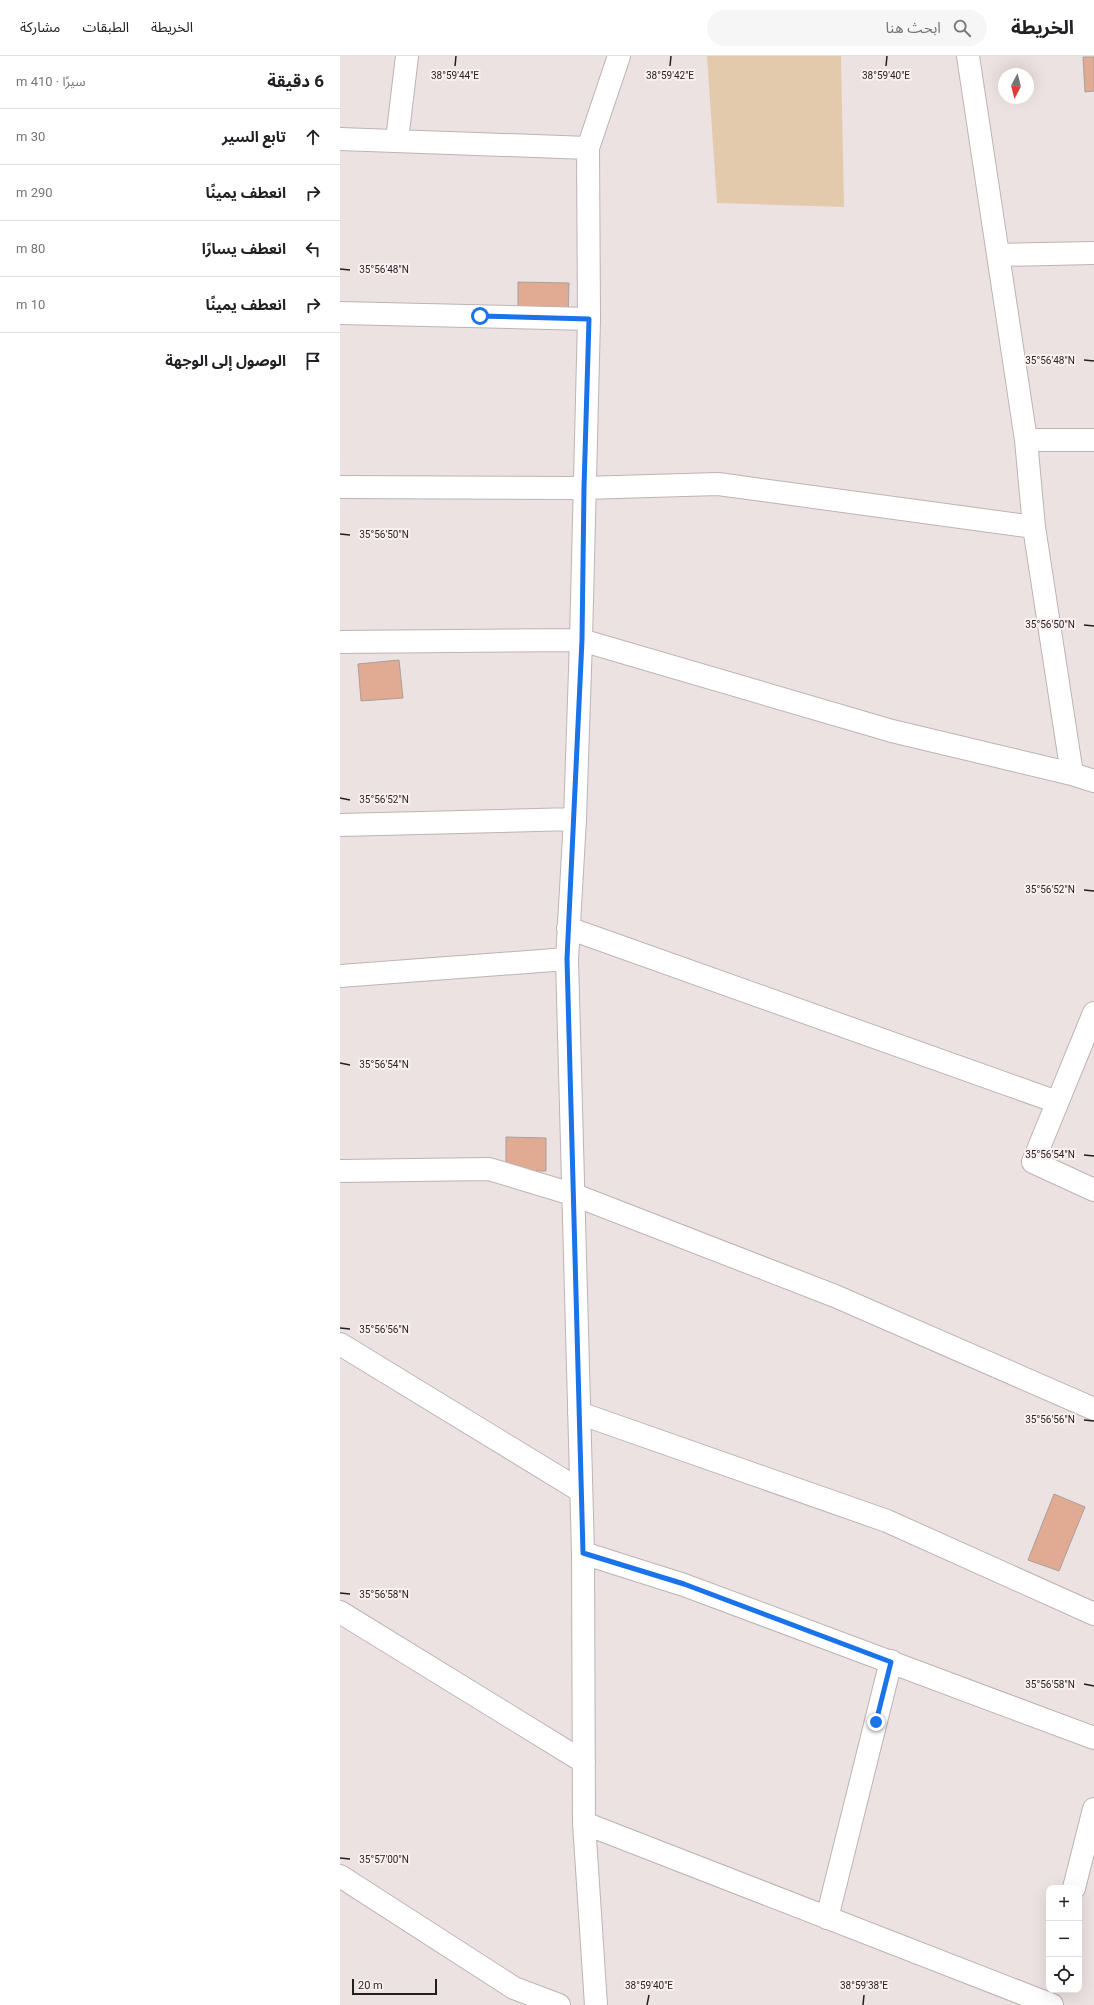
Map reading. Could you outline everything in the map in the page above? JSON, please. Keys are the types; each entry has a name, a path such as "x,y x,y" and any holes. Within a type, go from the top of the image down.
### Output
{"street":[{"path":"397,140 407,56"},
{"path":"596,2005 584,1823 583,1553 572,1194 567,959 575,819 582,640 584,488 589,319 588,148 619,56"},
{"path":"968,56 1026,440 1034,527 1072,774"},
{"path":"340,139 588,148"},
{"path":"998,255 1094,253"},
{"path":"340,313 589,319"},
{"path":"1026,440 1094,440"},
{"path":"340,487 584,488 718,484 1034,527"},
{"path":"340,642 582,640 892,731 1072,774 1094,781"},
{"path":"340,825 575,819"},
{"path":"568,928 1057,1102"},
{"path":"340,976 567,959"},
{"path":"1094,1013 1033,1162 1094,1190"},
{"path":"340,1171 489,1169 572,1194 835,1296 1094,1409"},
{"path":"340,1344 581,1491"},
{"path":"579,1413 887,1521 1094,1614"},
{"path":"583,1553 684,1584 1094,1738"},
{"path":"340,1612 584,1762"},
{"path":"827,1918 891,1662"},
{"path":"1075,1885 1094,1809"},
{"path":"584,1823 827,1918 1049,1999"},
{"path":"340,1876 514,1988 559,2005"}],"shaded area":[{"path":"707,56 841,56 844,207 717,203"}],"building":[{"path":"1083,57 1094,57 1094,91 1085,92"},
{"path":"518,282 569,283 568,316 518,314"},
{"path":"399,660 403,698 361,701 358,664"},
{"path":"506,1137 546,1138 546,1171 506,1171"},
{"path":"1054,1494 1085,1507 1059,1571 1028,1560"}],"route":[{"path":"480,316 589,319 584,488 582,640 575,819 567,959 572,1194 583,1553 684,1584 891,1662 876,1722"}]}
